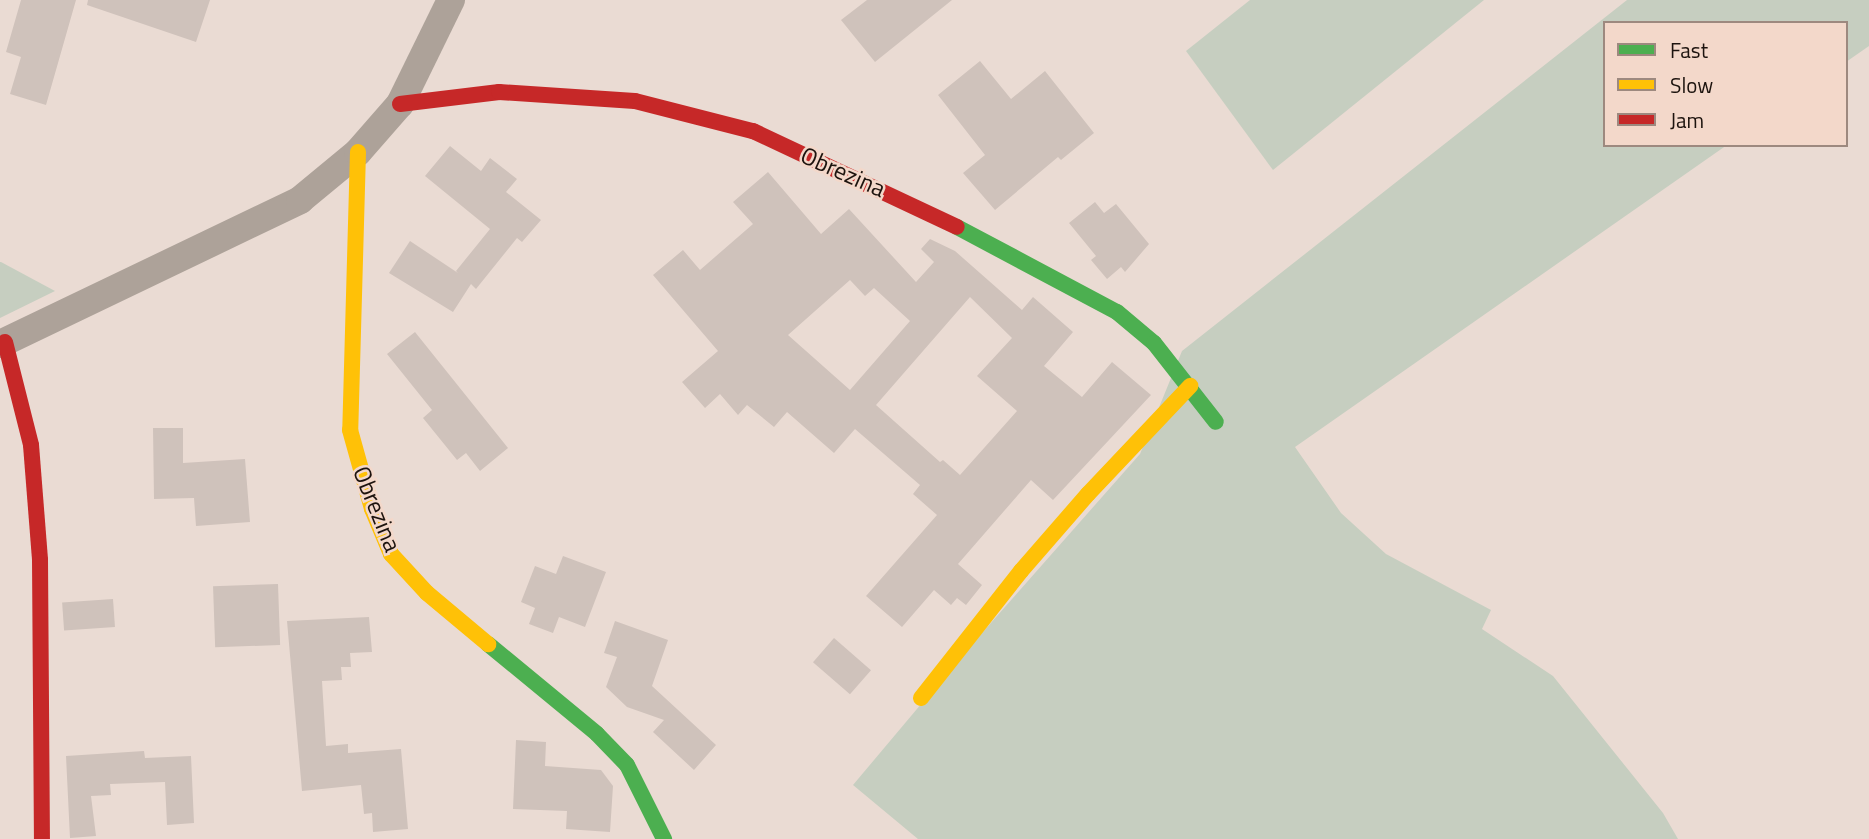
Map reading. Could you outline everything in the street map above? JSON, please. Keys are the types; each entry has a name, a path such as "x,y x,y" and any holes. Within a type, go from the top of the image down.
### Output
{"street":[{"path":"42,839 40,560 31,445 17,380 3,343 269,218 300,200 358,152 400,104 451,0"},
{"name":"Obrezina","path":"400,104 499,92 635,101 752,131 997,246 1116,312 1154,343 1216,422"},
{"name":"Obrezina","path":"358,152 351,430 372,509 391,554 427,593 597,734 627,765 664,839"},
{"path":"921,698 1021,571 1097,484 1190,386"}],"green space":[{"path":"1250,0 1484,0 1273,170 1186,51"},
{"path":"1627,0 1869,0 1869,46 1848,61 1848,21 1603,21 1603,147 1724,147 1295,447 1341,513 1386,554 1491,610 1482,629 1553,676 1663,813 1678,839 918,839 853,785 959,659 1140,454 1182,351"},
{"path":"1,262 55,291 0,318"}],"building":[{"path":"21,0 76,0 46,105 10,94 21,57 6,52"},
{"path":"88,0 210,0 196,42 87,5"},
{"path":"867,0 952,0 875,62 841,20"},
{"path":"980,61 1011,99 1045,71 1094,133 1061,160 1058,157 995,210 963,173 985,155 938,95"},
{"path":"450,146 481,171 490,158 517,179 506,192 541,220 522,242 517,238 476,289 471,284 453,312 389,273 410,241 458,273 456,271 490,229 425,176"},
{"path":"768,172 821,234 849,209 916,282 934,262 921,249 930,239 955,251 1022,310 1033,297 1073,332 1044,366 1082,397 1112,362 1151,395 1053,500 1031,480 958,564 982,585 966,605 957,598 951,605 934,590 902,627 866,596 937,515 913,494 920,485 855,429 834,453 787,412 774,427 747,405 738,415 720,394 705,408 682,382 718,351 653,275 683,250 700,270 753,224 733,202","holes":["850,280 865,296 874,288 910,321 850,390 788,335","970,297 1012,338 977,376 1017,411 960,475 943,460 940,462 876,405"]},
{"path":"1095,202 1104,213 1116,204 1149,244 1125,272 1121,267 1107,279 1091,260 1096,256 1069,223"},
{"path":"415,332 508,448 480,471 466,453 457,460 423,418 432,410 387,354"},
{"path":"153,428 183,428 183,463 245,459 250,522 196,526 194,498 154,499"},
{"path":"563,556 606,572 585,627 559,617 553,633 529,624 535,608 521,602 535,566 556,574"},
{"path":"278,584 280,645 215,647 213,586"},
{"path":"113,599 115,627 64,630 62,603"},
{"path":"369,617 372,652 350,653 351,667 341,667 342,680 322,681 326,746 348,744 348,753 401,749 408,829 373,832 372,813 364,814 361,785 302,791 287,621"},
{"path":"615,621 668,640 652,686 716,745 694,770 653,732 664,720 627,707 606,687 617,657 604,653"},
{"path":"834,638 871,670 850,694 813,662"},
{"path":"516,740 546,742 545,766 601,770 613,786 610,832 566,829 567,811 513,809"},
{"path":"144,751 145,758 191,756 194,823 167,825 165,782 110,784 111,795 91,796 96,836 70,838 66,756"}],"traffic: fast":[{"path":"957,227 1117,312 1154,343 1216,422"},
{"path":"488,644 597,734 627,765 664,839"}],"traffic: slow":[{"path":"358,152 350,430 372,509 391,554 427,593 488,644"},
{"path":"921,698 1021,571 1088,494 1190,386"}],"traffic: jam":[{"path":"400,104 499,92 635,101 753,131 957,227"},
{"path":"5,342 31,445 40,560 42,839"}]}
